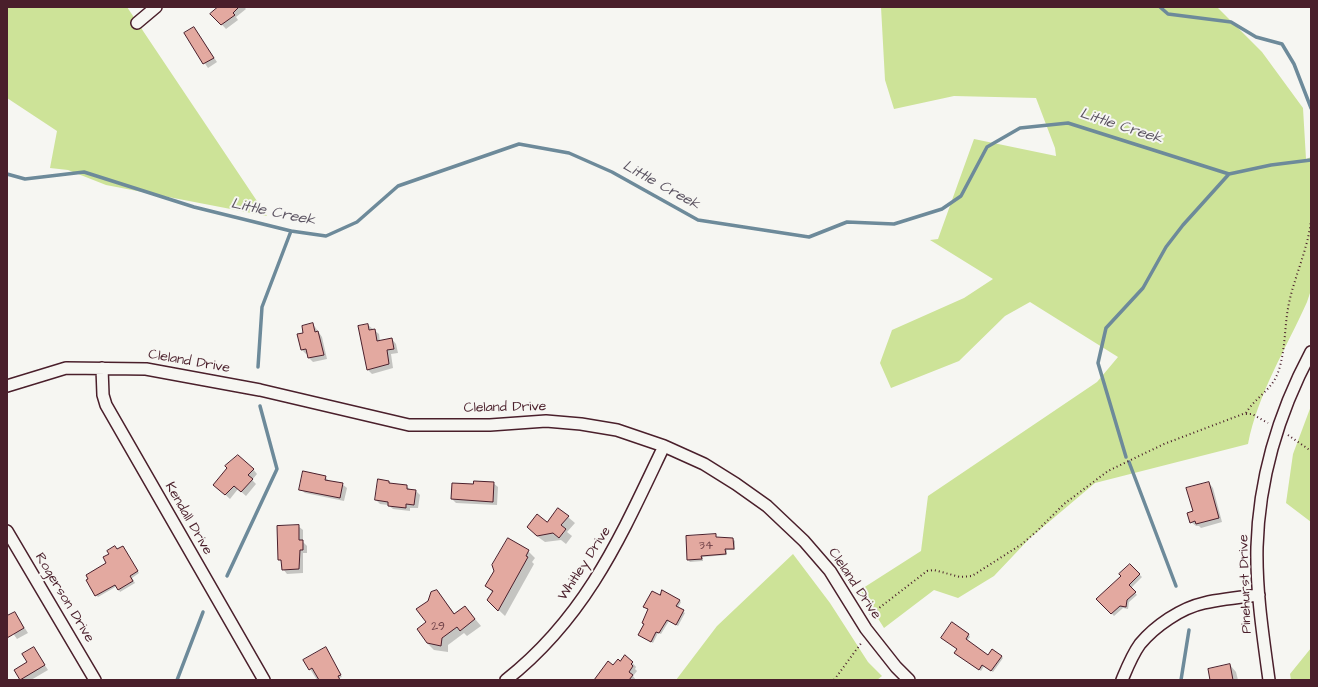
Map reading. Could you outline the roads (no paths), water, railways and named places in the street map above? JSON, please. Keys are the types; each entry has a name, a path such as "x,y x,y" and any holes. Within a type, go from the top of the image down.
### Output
{"street":[{"path":"137,23 156,7"},
{"name":"Pinehurst Drive","path":"1269,680 1259,595 1257,547 1263,492 1284,407 1311,352"},
{"name":"Cleland Drive","path":"7,386 66,368 146,369 201,378 409,424 490,425 546,422 581,424 617,430 664,446 704,464 767,506 804,541 830,571 876,641 909,680"},
{"name":"Kendall Drive","path":"102,368 106,405 264,680"},
{"name":"Whitley Drive","path":"506,680 552,637 581,602 624,532 664,446"},
{"name":"Rogerson Drive","path":"7,531 95,680"},
{"path":"1122,680 1131,659 1140,644 1169,619 1182,611 1203,603 1259,595"}],"waterway":[{"path":"1160,7 1168,14 1231,22 1256,37 1282,44 1294,64 1311,108"},
{"name":"Little Creek","path":"7,174 25,179 84,172 194,207 291,231 326,236 357,222 398,186 519,144 569,153 612,172 698,220 809,237 847,222 894,224 942,209 961,196 987,147 1020,128 1068,123 1229,174 1271,165 1311,160"},
{"path":"1126,457 1098,363 1106,328 1143,288 1166,247 1183,225 1229,174"},
{"path":"258,367 262,307 291,231"},
{"path":"227,576 277,469 260,406"},
{"path":"1129,462 1176,586"},
{"path":"177,680 203,612"},
{"path":"1181,680 1189,630"}]}
